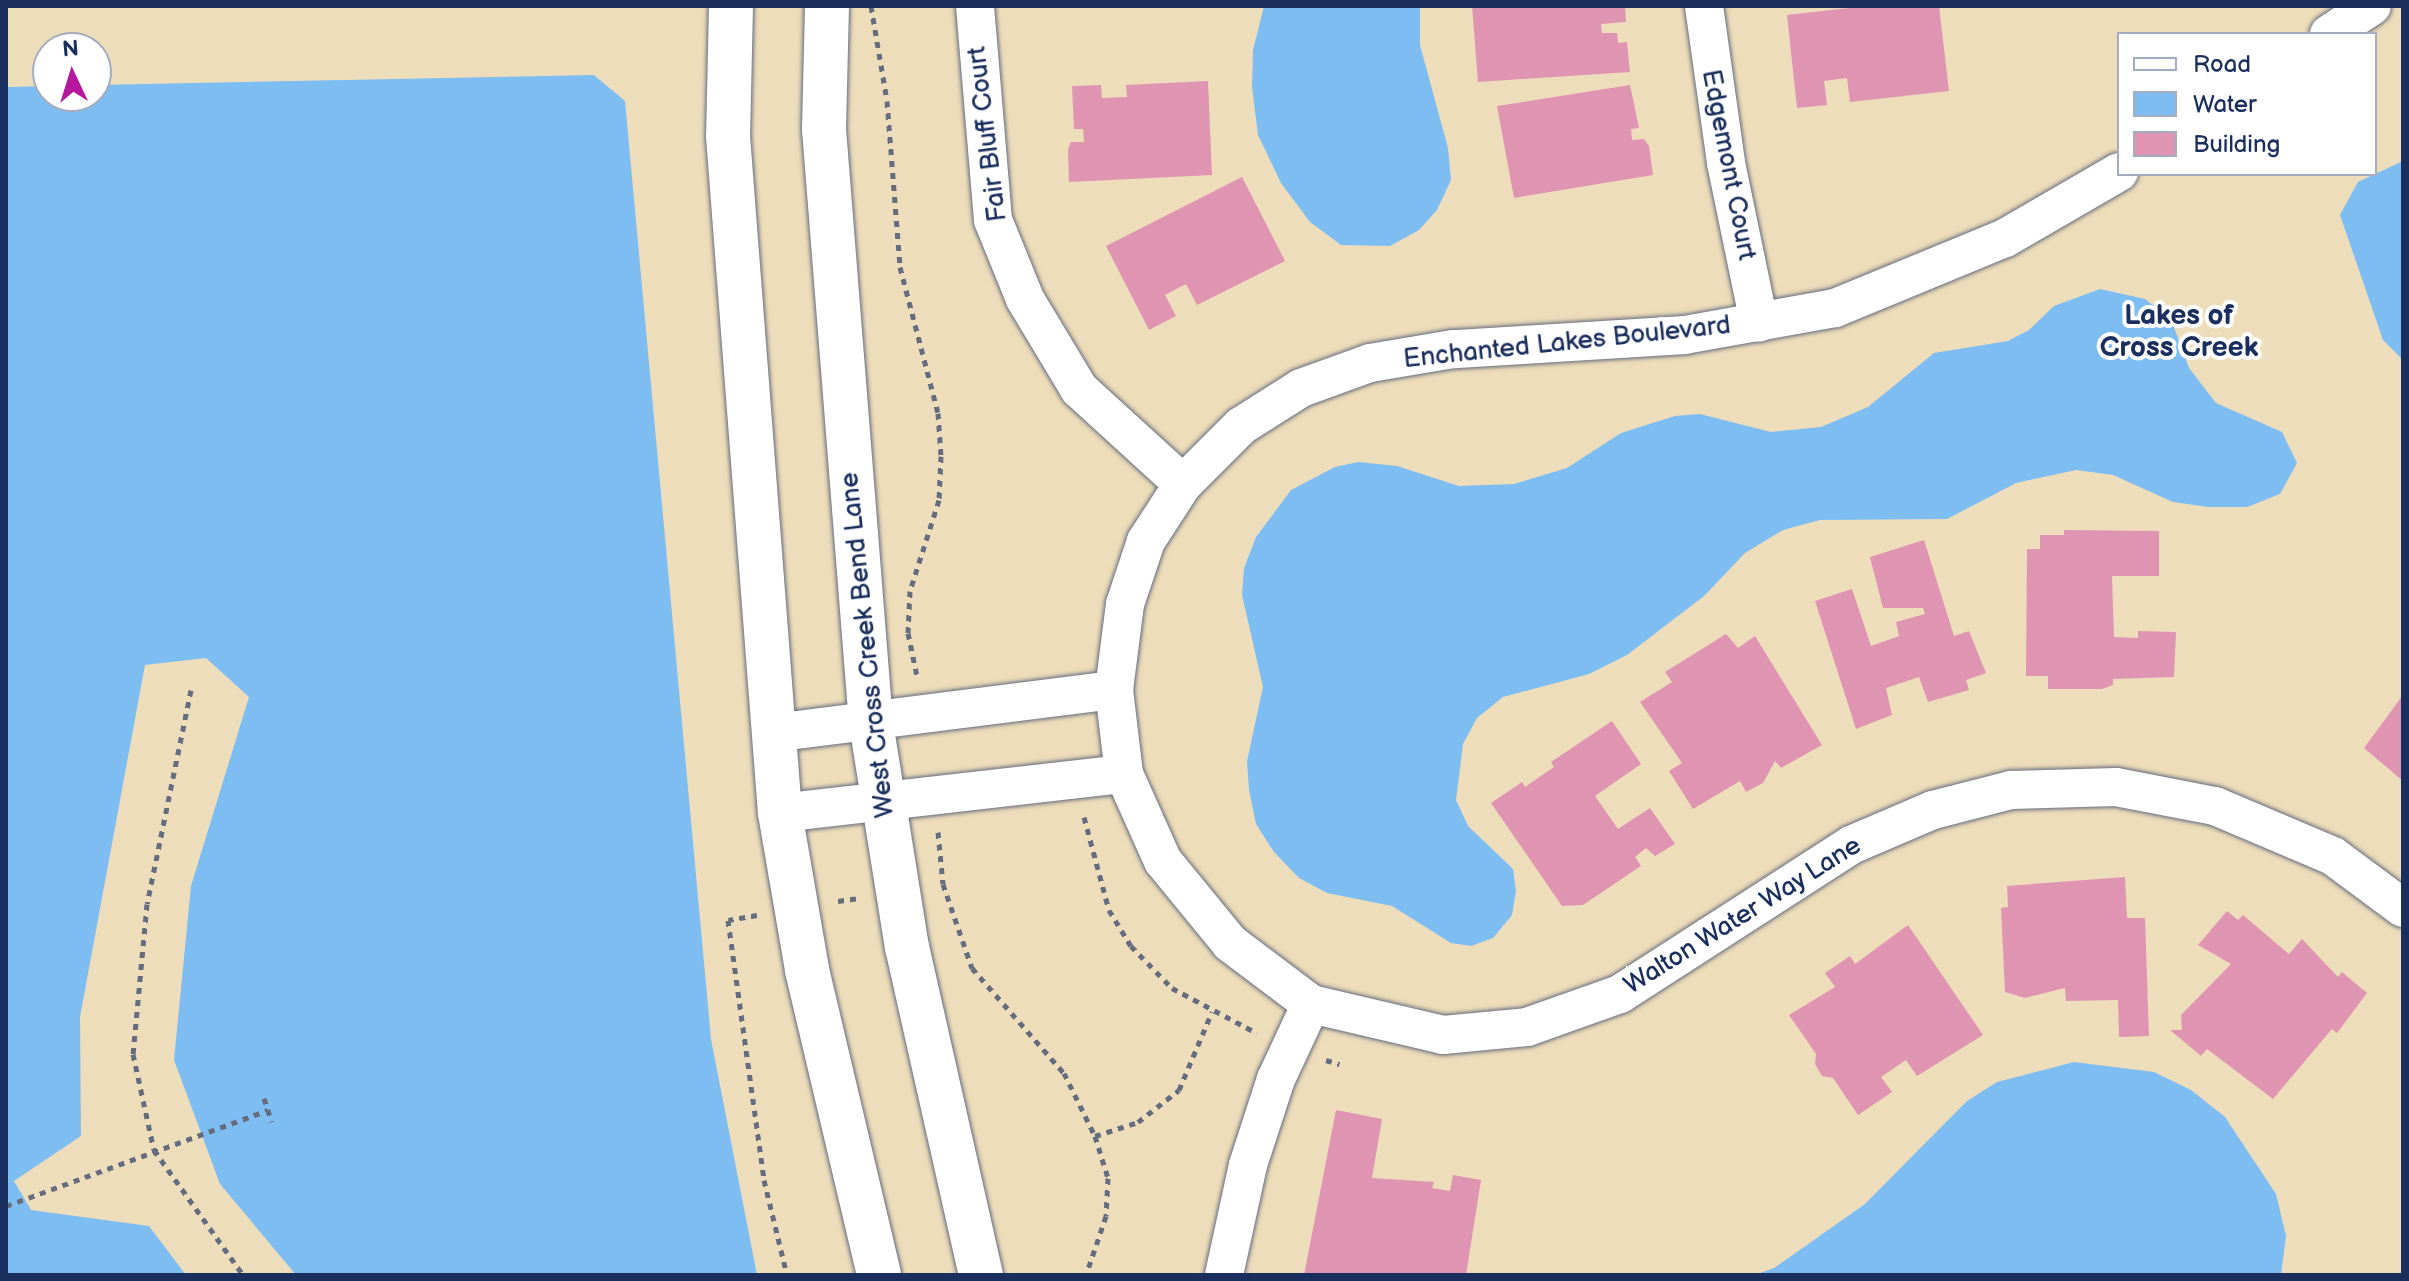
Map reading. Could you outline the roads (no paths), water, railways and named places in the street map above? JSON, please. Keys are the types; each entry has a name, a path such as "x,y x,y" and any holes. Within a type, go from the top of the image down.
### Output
{"main road":[{"path":"731,6 728,136 780,813 807,970 879,1275"},
{"name":"West Cross Creek Bend Lane","path":"827,6 824,129 871,723 881,802 907,947 981,1275"}],"street":[{"name":"Fair Bluff Court","path":"975,6 993,220 1025,299 1079,389 1183,484"},
{"name":"Edgemont Court","path":"1704,6 1723,148 1759,323"},
{"path":"2332,32 2372,6"},
{"name":"Enchanted Lakes Boulevard","path":"1124,774 1114,690 1125,604 1146,541 1183,484 1241,426 1301,388 1370,363 1453,349 1685,335 1835,308 1904,283 2005,238 2117,173"},
{"path":"773,733 1114,690"},
{"path":"780,813 1124,774"},
{"name":"Walton Water Way Lane","path":"1124,774 1163,861 1230,943 1311,1004 1443,1035 1527,1027 1620,994 1851,845 1933,810 2011,790 2116,787 2215,806 2333,856 2403,908"},
{"path":"1224,1275 1248,1165 1276,1079 1311,1004"}],"water":[{"path":"1264,6 1420,6 1420,45 1448,148 1451,180 1437,210 1419,230 1390,246 1341,245 1310,222 1281,183 1258,135 1252,87 1253,50"},
{"path":"594,75 625,101 711,1039 757,1275 296,1275 220,1184 174,1060 191,886 249,697 206,658 145,665 80,1017 81,1136 14,1181 31,1210 149,1226 186,1275 6,1275 6,87 32,86 32,112 112,112 112,85"},
{"path":"2403,161 2403,360 2383,340 2340,215 2358,182 2377,176 2377,173"},
{"path":"2100,289 2145,299 2171,319 2189,368 2216,403 2282,432 2297,463 2280,494 2247,507 2208,507 2173,502 2113,475 2076,470 2016,483 1947,519 1820,520 1783,530 1745,553 1704,596 1627,655 1589,674 1503,697 1477,718 1463,744 1456,800 1468,826 1513,869 1516,891 1512,915 1493,938 1471,946 1451,943 1392,906 1327,893 1299,878 1274,852 1256,824 1249,790 1247,761 1263,687 1242,595 1244,568 1256,537 1291,490 1335,467 1358,462 1397,466 1459,486 1514,484 1567,468 1621,433 1675,416 1700,414 1771,432 1821,427 1868,407 1934,353 2008,341 2029,330 2054,306"},
{"path":"2074,1062 2154,1072 2191,1090 2225,1117 2276,1194 2286,1236 2281,1275 1755,1275 1774,1268 1865,1204 1967,1101 1997,1082"}],"district":[{"name":"Lakes of Cross Creek","path":"2179,332"}]}
